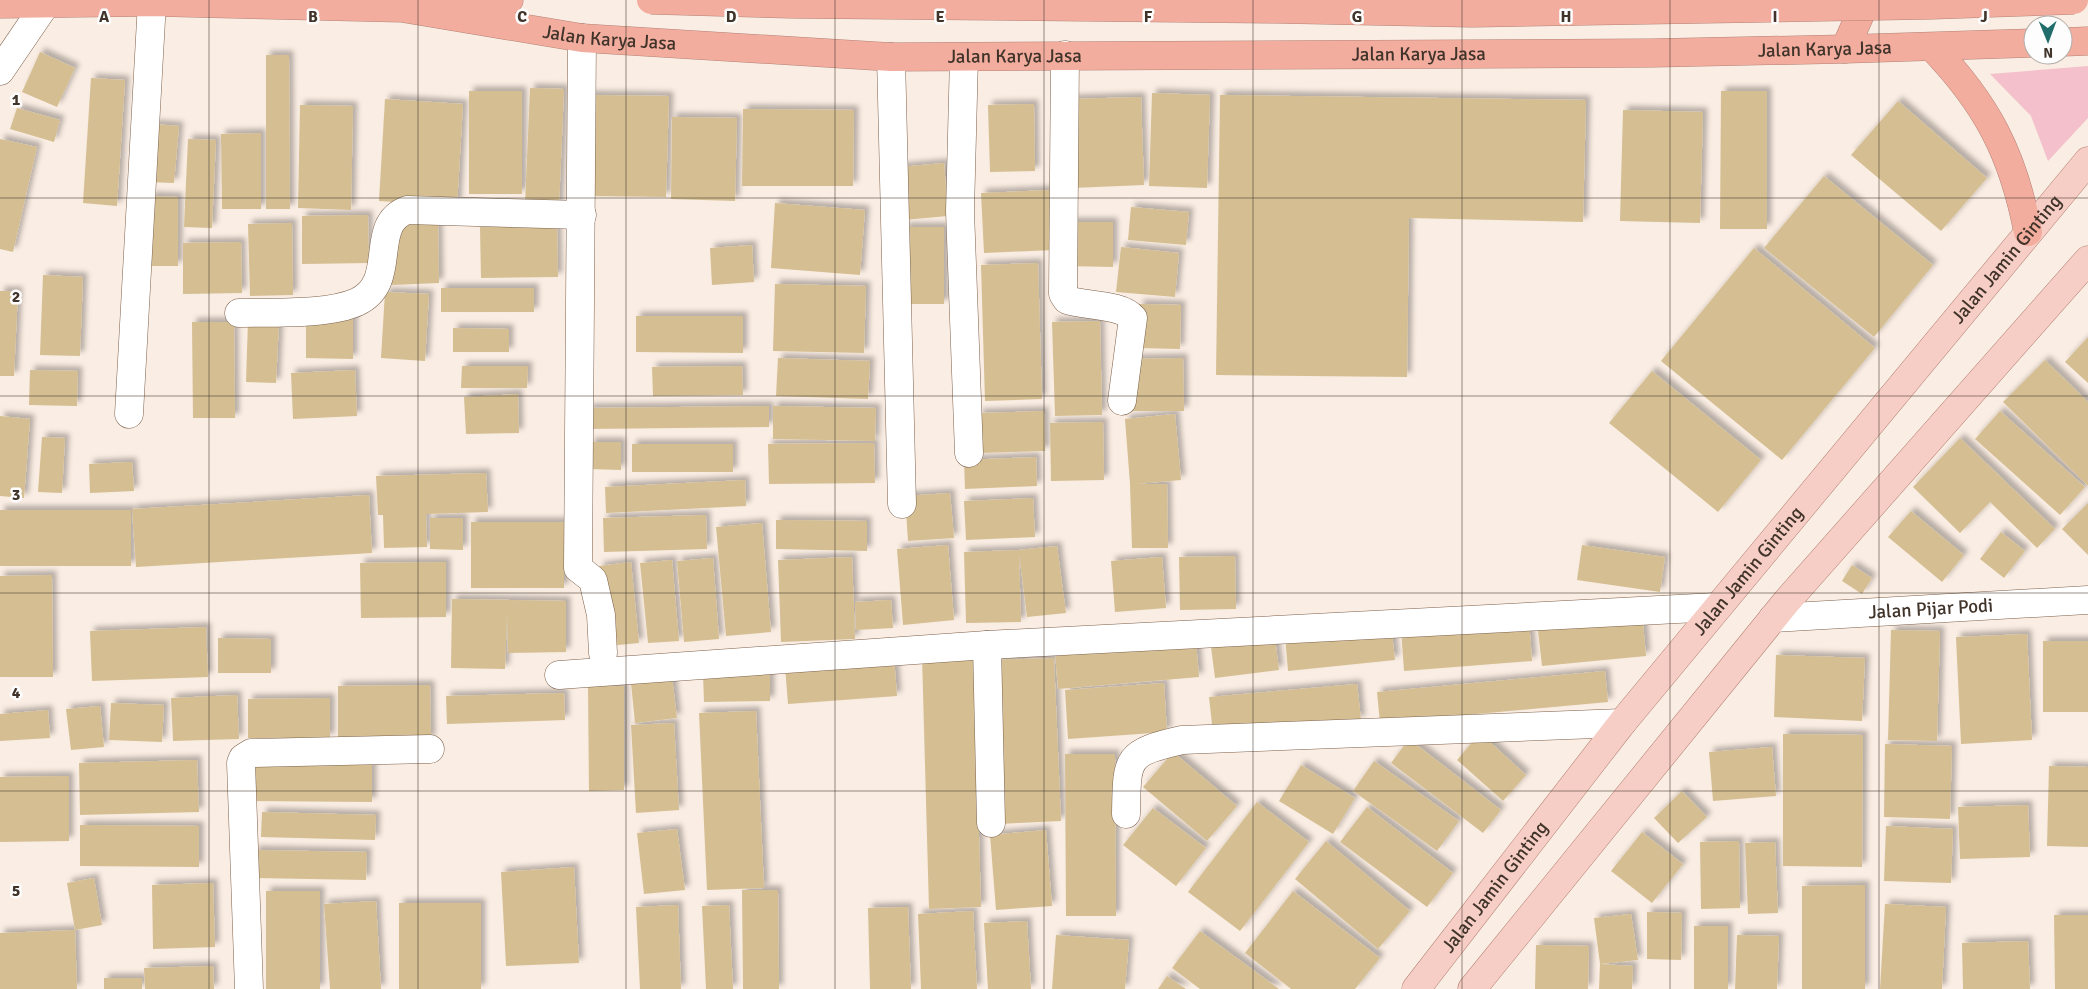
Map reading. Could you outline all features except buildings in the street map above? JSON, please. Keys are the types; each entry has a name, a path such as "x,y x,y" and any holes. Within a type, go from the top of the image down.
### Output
{"highway":[{"path":"402,8 509,0"},
{"path":"651,0 792,4 1472,13 1931,6 2074,0"},
{"path":"1845,49 1859,17 1861,0"},
{"name":"Jalan Karya Jasa","path":"0,4 152,2 402,8 582,38 891,57 1653,53 2023,43"},
{"path":"2073,42 2088,41"},
{"path":"1932,47 1957,72 1978,101 1996,131 2010,163 2021,197 2028,232"}],"main road":[{"name":"Jalan Jamin Ginting","path":"1416,989 1622,723 1716,607 2088,161"},
{"path":"1472,989 1772,618 2088,260"}],"street":[{"path":"0,71 47,2"},
{"path":"129,414 152,2"},
{"path":"582,38 578,568 593,580 601,615 603,653"},
{"path":"1065,55 1063,294 1068,300 1119,310 1128,313 1133,318 1122,401"},
{"path":"891,57 902,504"},
{"path":"964,57 960,212 969,453"},
{"path":"239,313 343,307 367,296 376,286 382,271 388,225 397,214 407,210 582,215"},
{"name":"Jalan Pijar Podi","path":"1772,618 2088,600"},
{"path":"559,675 988,645 1716,607"},
{"path":"988,645 991,823"},
{"path":"1126,814 1126,777 1132,761 1142,751 1150,747 1182,740 1622,723"},
{"path":"249,989 241,763 243,758 251,753 430,749"}],"shaded area":[{"path":"2088,66 2088,118 2048,161 2031,116 1990,74"}]}
